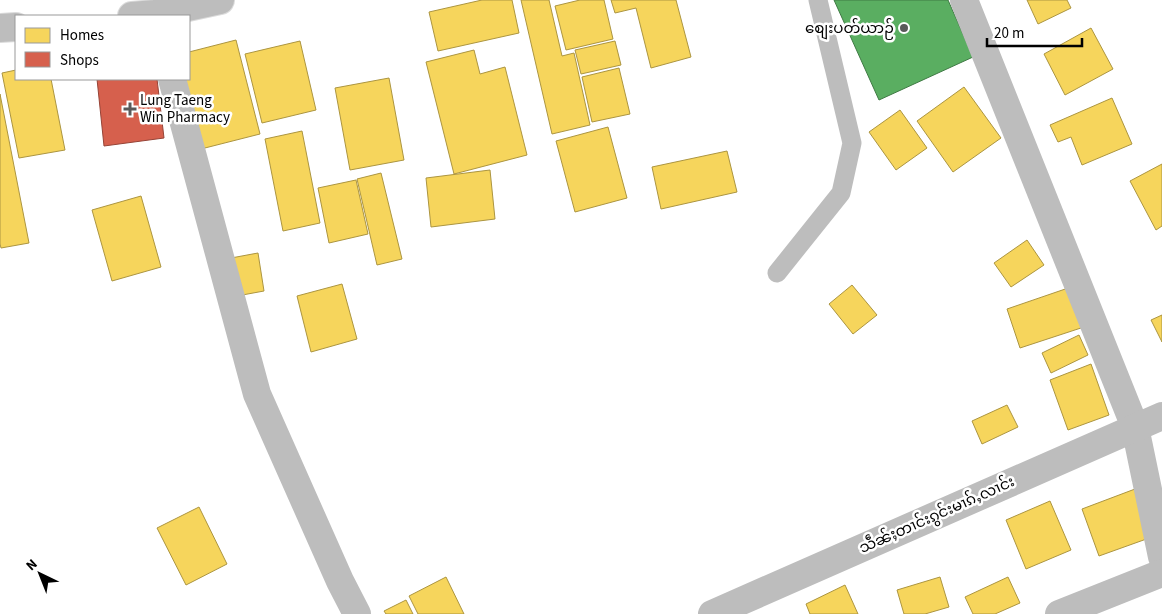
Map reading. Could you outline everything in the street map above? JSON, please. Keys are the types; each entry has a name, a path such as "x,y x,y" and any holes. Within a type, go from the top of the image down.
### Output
{"main road":[{"path":"152,15 220,0"},
{"path":"964,0 1135,427 1162,557"},
{"path":"0,28 15,27"},
{"path":"172,80 257,394 340,581 357,614"},
{"name":"သဵၼ်ႈတၢင်းၵွင်းမၢၵ်ႇလၢင်း","path":"712,614 1162,416"},
{"path":"1059,614 1162,573"}],"lane":[{"path":"777,273 841,193 852,143 818,0"}],"building: Homes":[{"path":"482,0 512,0 519,33 438,51 429,12"},
{"path":"521,0 549,0 562,56 574,53 590,125 552,134"},
{"path":"580,0 604,0 613,39 566,50 555,6"},
{"path":"611,0 676,0 691,57 651,68 636,8 615,13"},
{"path":"1027,0 1067,0 1071,8 1038,24"},
{"path":"1091,28 1113,69 1065,95 1044,54"},
{"path":"236,40 260,134 201,149 183,80 190,80 190,52"},
{"path":"300,41 316,110 262,123 245,54"},
{"path":"615,41 621,65 581,74 575,50"},
{"path":"474,50 480,74 505,67 527,155 454,174 426,62"},
{"path":"619,68 630,114 592,122 582,77"},
{"path":"15,70 15,80 51,80 65,150 19,158 2,73"},
{"path":"389,78 404,160 350,170 335,88"},
{"path":"964,87 1001,138 953,172 917,121"},
{"path":"0,94 29,243 1,248 0,244"},
{"path":"1112,98 1132,144 1082,165 1071,137 1058,142 1050,125"},
{"path":"900,110 927,148 896,170 869,132"},
{"path":"608,127 627,198 575,212 556,141"},
{"path":"302,131 320,223 283,231 265,139"},
{"path":"727,151 737,192 661,209 652,167"},
{"path":"1162,164 1162,226 1156,230 1130,181"},
{"path":"490,170 495,219 431,227 426,178"},
{"path":"381,173 402,259 377,265 357,179"},
{"path":"356,180 368,234 329,243 318,188"},
{"path":"141,196 161,267 112,281 92,210"},
{"path":"1027,240 1044,265 1011,287 994,263"},
{"path":"258,253 264,291 237,296 231,258"},
{"path":"342,284 357,339 311,352 297,296"},
{"path":"852,285 877,315 853,334 829,304"},
{"path":"1074,286 1087,326 1020,348 1007,309"},
{"path":"1162,315 1162,342 1151,320"},
{"path":"1079,335 1088,355 1051,373 1042,353"},
{"path":"1091,364 1109,415 1068,430 1050,380"},
{"path":"1007,405 1018,427 982,444 972,421"},
{"path":"1135,489 1152,537 1099,556 1082,509"},
{"path":"1050,501 1071,550 1026,569 1006,520"},
{"path":"199,507 227,564 186,585 157,528"},
{"path":"446,577 464,614 418,614 409,596"},
{"path":"940,577 949,607 925,614 904,614 897,590"},
{"path":"1008,577 1020,603 995,614 973,614 965,597"},
{"path":"845,585 858,614 810,614 806,604"},
{"path":"406,600 413,614 386,614 384,611"}],"building: Shops":[{"name":"Lung Taeng Win Pharmacy","path":"97,80 157,80 164,138 104,146"}],"building: Public":[{"name":"စျေးပတ်ယာဉ်","path":"834,0 948,0 973,57 879,100"}],"place":[{"name":"စျေးပတ်ယာဉ်","path":"904,28"},
{"name":"Lung Taeng Win Pharmacy","path":"130,109"}]}
